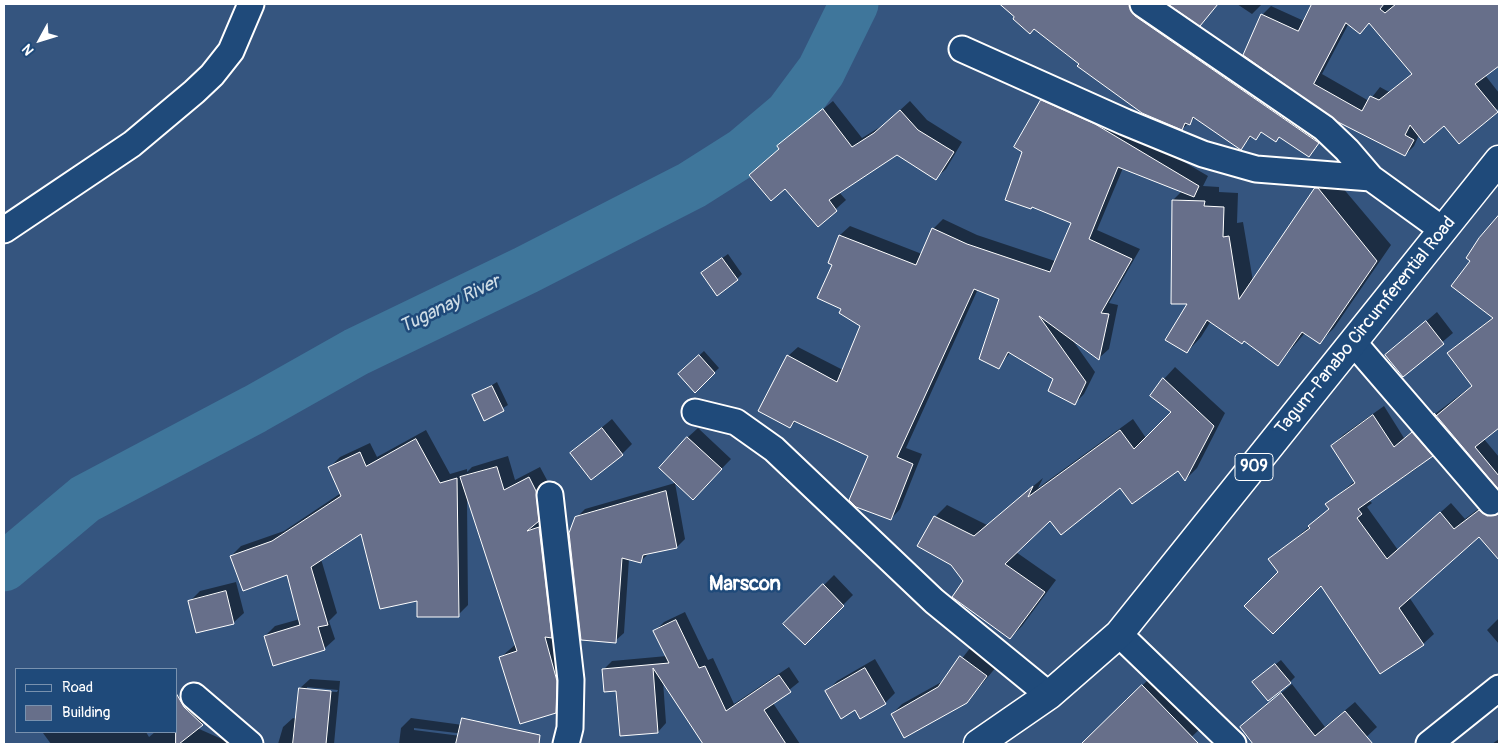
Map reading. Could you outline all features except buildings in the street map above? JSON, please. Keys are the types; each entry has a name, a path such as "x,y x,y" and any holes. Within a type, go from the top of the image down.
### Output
{"main road":[{"name":"Tagum-Panabo Circumferential Road","path":"978,744 1049,695 1119,634 1499,160"}],"street":[{"path":"4,230 132,144 194,92 212,75 231,51 252,4"},
{"path":"1143,4 1324,128 1372,178 1443,230"},
{"path":"962,49 1125,122 1203,154 1256,169 1372,178"},
{"path":"1353,342 1490,502"},
{"path":"695,412 736,422 774,449 934,601 1049,695"},
{"path":"550,495 571,680 570,728 566,744"},
{"path":"1119,634 1233,744"},
{"path":"1428,744 1499,688"},
{"path":"194,696 250,744"}],"waterway":[{"name":"Tuganay River","path":"4,567 85,499 255,409 356,352 526,270 692,185 744,152 789,114 821,71 854,4"}],"district":[{"name":"Marscon","path":"745,585"}]}
